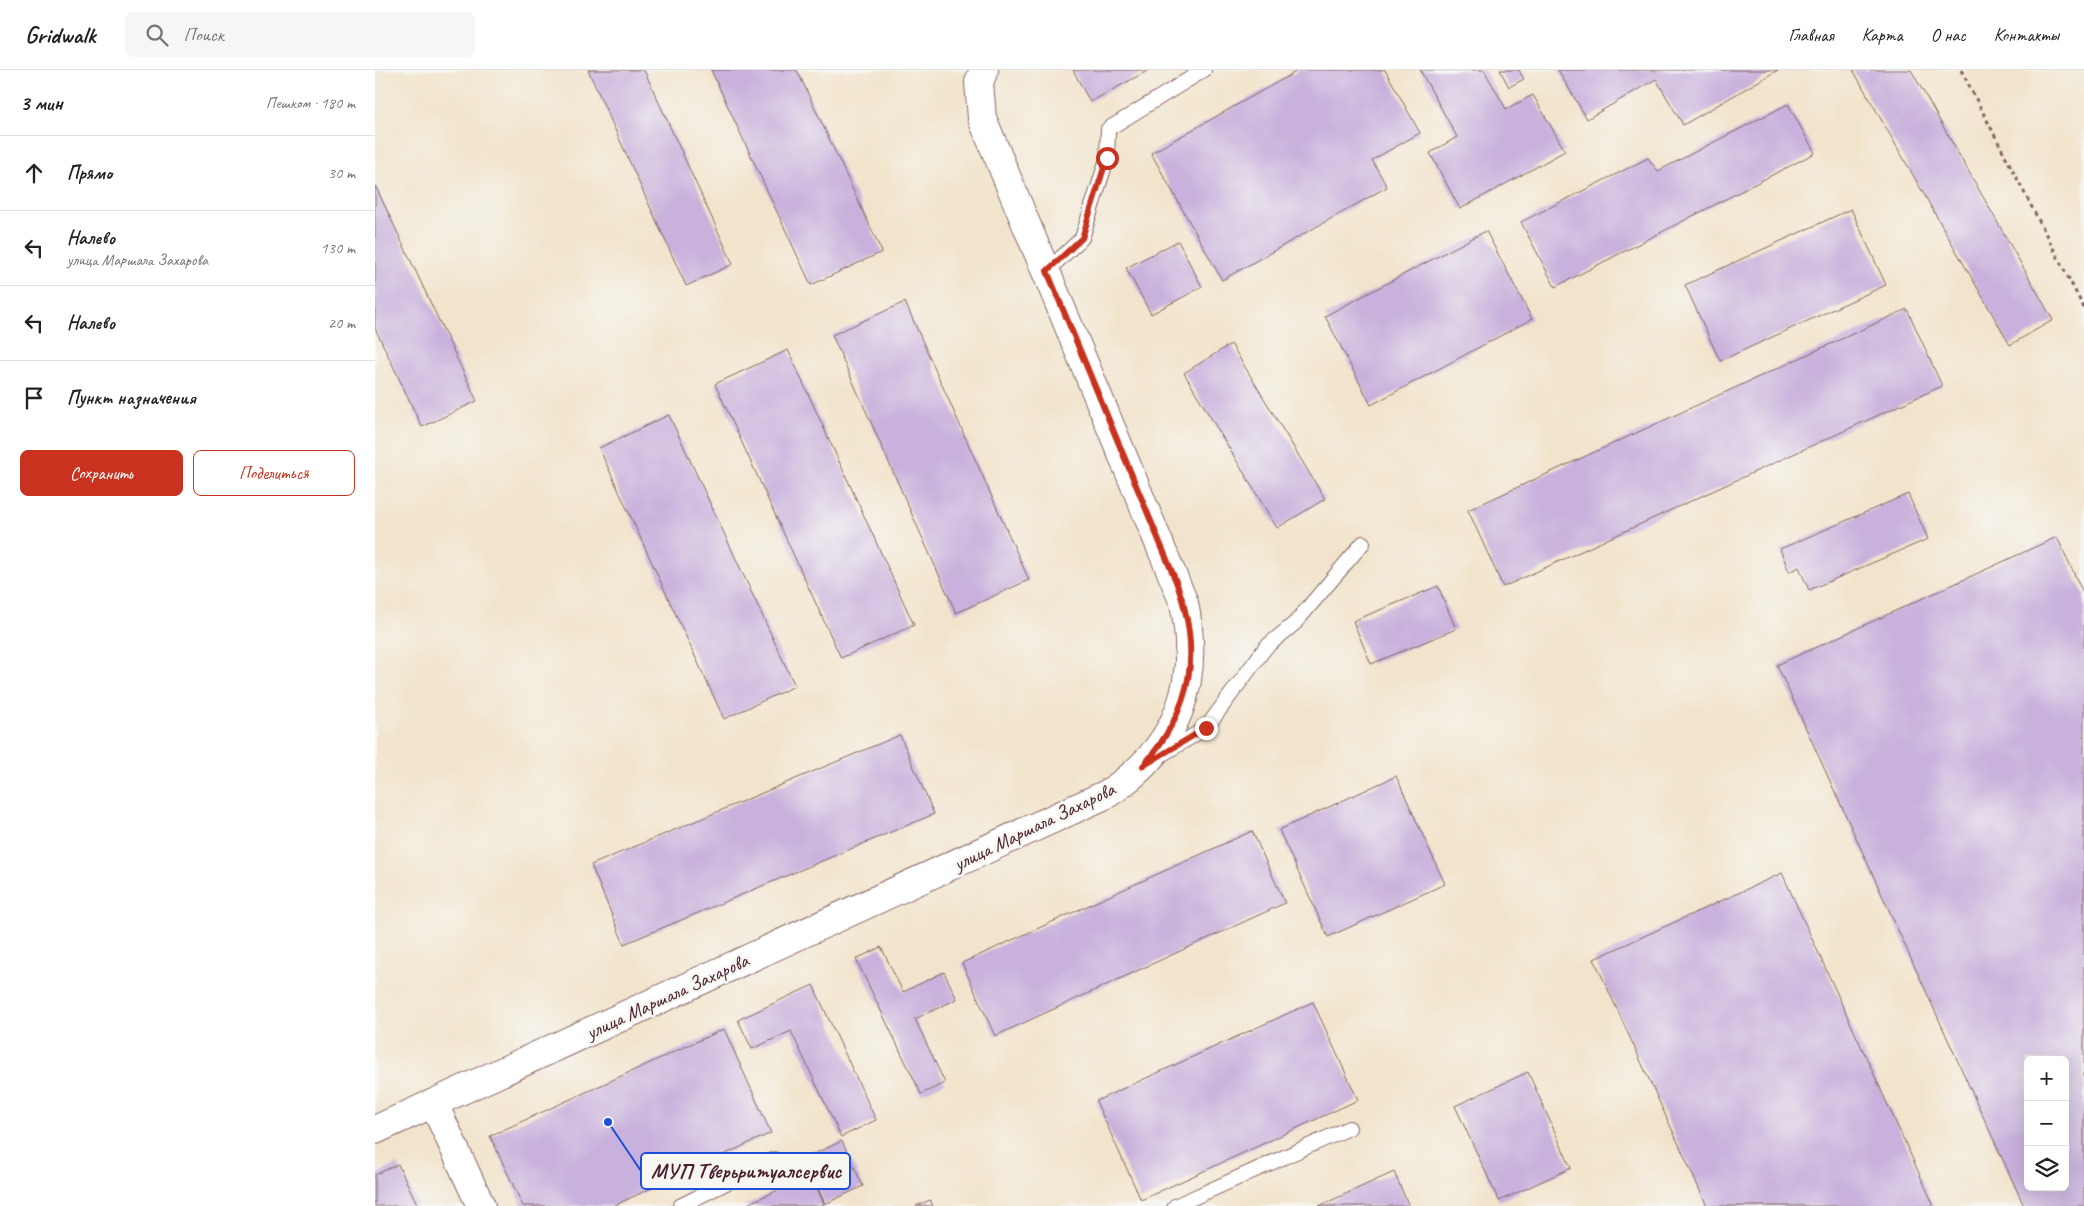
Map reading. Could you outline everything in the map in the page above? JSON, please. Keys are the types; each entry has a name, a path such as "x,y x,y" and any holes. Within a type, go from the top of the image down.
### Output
{"street":[{"name":"улица Маршала Захарова","path":"375,1130 1107,794 1143,766 1173,726 1183,702 1189,669 1189,627 1184,603 982,118 979,82 984,70"},
{"path":"434,1104 481,1206"}],"lane":[{"path":"1047,271 1082,238 1107,158 1108,129 1204,70"},
{"path":"1143,766 1206,728 1266,646 1295,623 1363,543"},
{"path":"1175,1206 1349,1128"},
{"path":"680,1206 775,1159"}],"path":[{"path":"1961,70 2084,308"}],"building":[{"path":"588,70 644,70 733,264 686,286"},
{"path":"711,70 797,70 882,252 811,285"},
{"path":"1073,70 1149,70 1090,102"},
{"path":"1299,70 1385,70 1420,133 1372,160 1387,187 1222,280 1151,153"},
{"path":"1420,70 1484,70 1506,109 1533,95 1565,151 1460,209 1430,153 1457,137"},
{"path":"1500,70 1519,70 1524,79 1509,87"},
{"path":"1558,70 1778,70 1683,125 1656,79 1587,119"},
{"path":"1853,70 1911,70 2053,320 2010,345"},
{"path":"1788,104 1815,153 1555,287 1521,222 1648,158 1658,171"},
{"path":"375,185 477,401 422,427 375,328"},
{"path":"1851,209 1886,285 1720,361 1685,285"},
{"path":"1486,231 1532,319 1371,405 1325,316"},
{"path":"1178,241 1202,287 1151,314 1126,268"},
{"path":"905,302 1029,580 956,613 832,335"},
{"path":"1907,309 1942,386 1503,587 1468,510"},
{"path":"1231,344 1325,499 1277,528 1184,373"},
{"path":"788,350 914,625 841,658 715,384"},
{"path":"669,415 795,686 724,719 599,448"},
{"path":"1908,494 1928,539 1809,590 1799,567 1789,572 1780,549"},
{"path":"2057,537 2084,595 2084,1206 2024,1206 1777,665"},
{"path":"1438,586 1456,629 1371,664 1353,621"},
{"path":"900,735 934,814 624,944 591,865"},
{"path":"1396,776 1445,884 1328,937 1279,830"},
{"path":"1252,831 1285,903 995,1036 962,963"},
{"path":"1782,873 1934,1206 1707,1206 1594,959"},
{"path":"881,947 903,992 944,972 957,999 915,1019 945,1083 921,1094 856,959"},
{"path":"813,985 876,1120 841,1137 791,1031 752,1049 738,1020"},
{"path":"1313,1002 1358,1100 1141,1200 1096,1101"},
{"path":"724,1029 771,1133 613,1206 523,1206 490,1136"},
{"path":"1528,1072 1571,1168 1499,1201 1455,1106"},
{"path":"842,1141 863,1186 825,1204 805,1158"},
{"path":"398,1164 418,1206 375,1206 375,1175"},
{"path":"1394,1172 1409,1206 1319,1206"},
{"path":"811,1175 824,1204 820,1206 743,1206"},
{"path":"930,1200 933,1206 916,1206"}],"place":[{"name":"МУП Тверьритуалсервис","path":"608,1122"}],"route":[{"path":"1107,158 1082,238 1047,271 1175,579 1184,603 1189,627 1191,652 1183,702 1173,726 1143,766 1206,728"}]}
